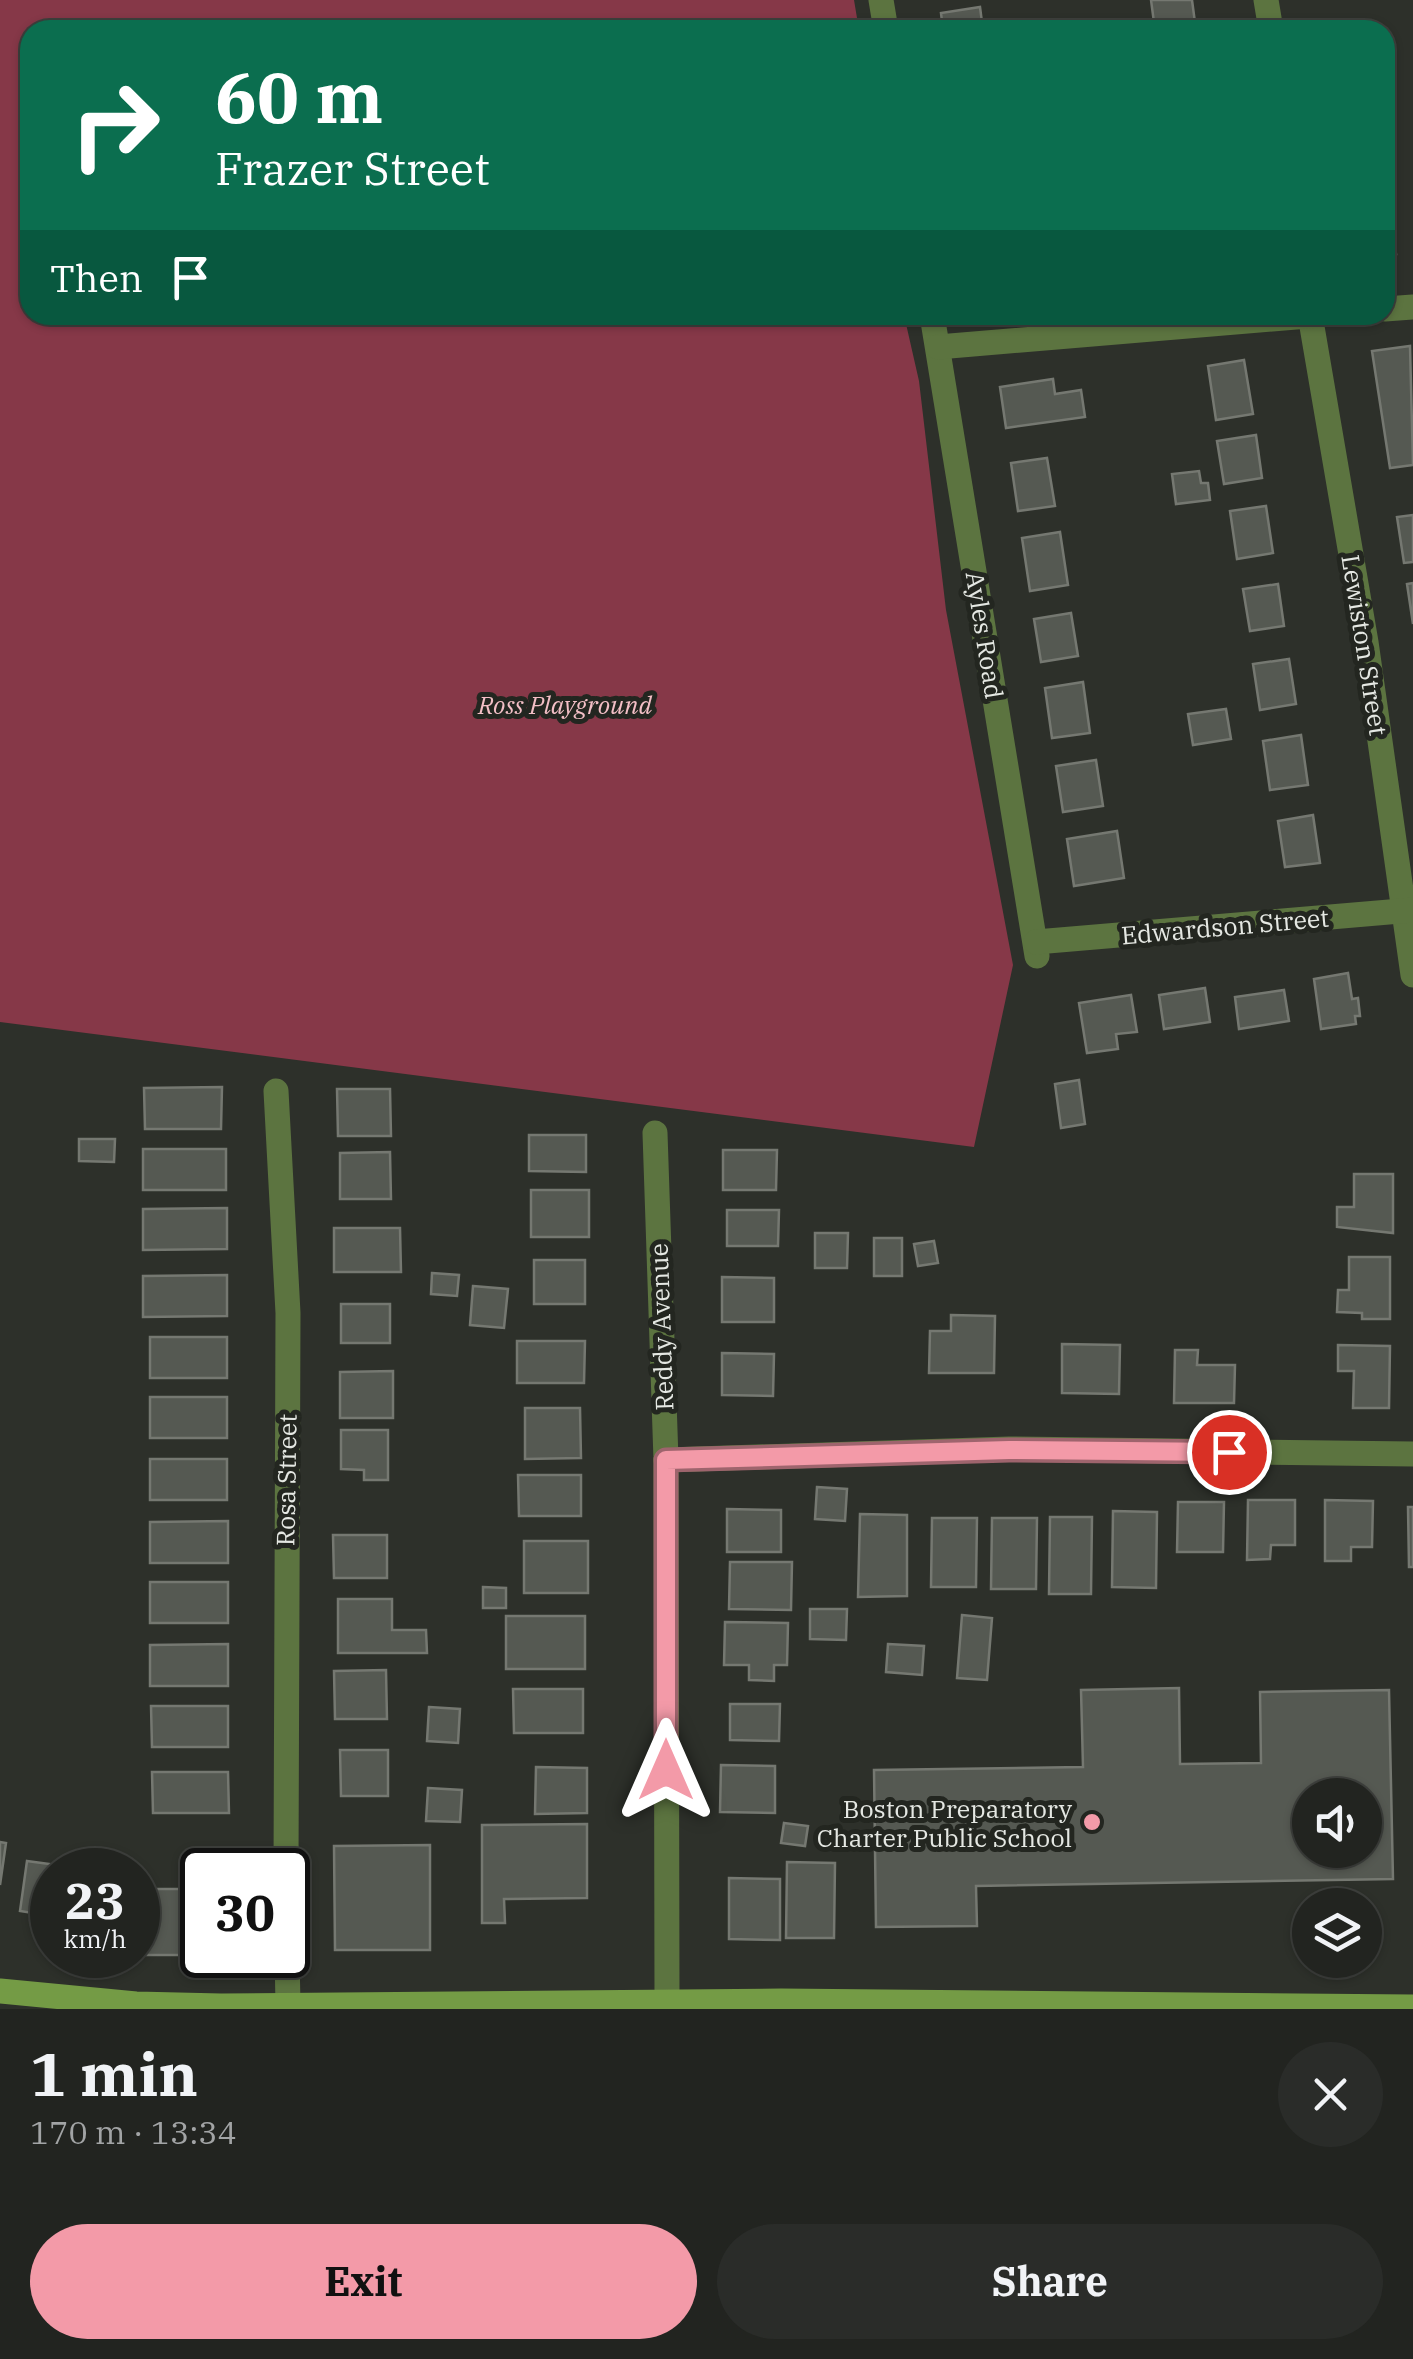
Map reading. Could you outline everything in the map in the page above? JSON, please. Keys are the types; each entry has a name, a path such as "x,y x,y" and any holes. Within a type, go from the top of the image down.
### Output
{"main road":[{"path":"0,1991 90,2005 667,2001 1413,2007"}],"street":[{"name":"Ayles Road","path":"934,325 1037,949"},
{"path":"938,347 1194,325"},
{"name":"Lewiston Street","path":"1312,325 1409,910 1413,976"},
{"name":"Edwardson Street","path":"1037,949 1409,910"},
{"name":"Rosa Street","path":"276,1091 288,1313 286,1848"},
{"name":"Reddy Avenue","path":"655,1133 666,1460 667,2001"},
{"path":"666,1460 1009,1450 1413,1454"},
{"path":"287,1978 288,2004"}],"green space":[{"name":"Ross Playground","path":"0,0 854,0 857,20 20,20 20,325 906,325 919,381 946,610 1013,965 974,1147 0,1022"}],"building":[{"path":"1151,0 1192,0 1195,20 1154,20"},
{"path":"980,7 982,20 942,20 941,13"},
{"path":"1410,346 1413,465 1390,468 1372,351"},
{"path":"1244,360 1253,414 1216,420 1208,366"},
{"path":"1053,379 1055,394 1081,390 1085,417 1006,428 1000,387"},
{"path":"1256,435 1262,478 1224,484 1217,441"},
{"path":"1047,458 1055,506 1018,511 1011,463"},
{"path":"1199,471 1201,483 1208,483 1210,500 1176,504 1172,474"},
{"path":"1266,506 1273,553 1237,559 1230,511"},
{"path":"1413,515 1413,562 1404,563 1397,517"},
{"path":"1060,532 1068,585 1030,591 1022,538"},
{"path":"1413,583 1413,624 1407,584"},
{"path":"1278,584 1284,626 1250,631 1243,589"},
{"path":"1071,613 1078,656 1041,662 1034,619"},
{"path":"1289,659 1296,704 1260,710 1253,664"},
{"path":"1083,682 1090,733 1052,738 1045,688"},
{"path":"1226,709 1231,739 1193,745 1188,714"},
{"path":"1301,735 1308,785 1270,790 1263,741"},
{"path":"1096,760 1103,806 1063,812 1056,766"},
{"path":"1313,815 1320,863 1285,867 1278,821"},
{"path":"1117,831 1124,878 1074,886 1067,839"},
{"path":"1348,973 1352,999 1358,998 1360,1016 1355,1016 1356,1024 1321,1029 1314,979"},
{"path":"1205,988 1210,1022 1164,1029 1159,995"},
{"path":"1284,990 1289,1021 1239,1029 1235,997"},
{"path":"1131,995 1137,1032 1116,1034 1118,1049 1087,1053 1079,1003"},
{"path":"1079,1080 1085,1124 1061,1128 1055,1084"},
{"path":"222,1087 221,1129 145,1129 144,1088"},
{"path":"337,1089 390,1089 391,1136 338,1136"},
{"path":"529,1135 586,1135 586,1172 529,1171"},
{"path":"79,1139 115,1139 114,1162 79,1161"},
{"path":"143,1149 226,1149 226,1190 143,1190"},
{"path":"723,1150 777,1150 776,1190 723,1190"},
{"path":"390,1152 391,1199 340,1199 340,1153"},
{"path":"1354,1174 1393,1174 1393,1233 1337,1227 1337,1207 1354,1207"},
{"path":"531,1190 589,1190 589,1237 531,1237"},
{"path":"227,1208 227,1249 143,1250 143,1209"},
{"path":"727,1210 779,1210 778,1246 727,1246"},
{"path":"334,1228 400,1228 401,1272 334,1272"},
{"path":"815,1233 848,1233 847,1268 815,1268"},
{"path":"874,1238 902,1238 902,1276 874,1276"},
{"path":"934,1241 938,1263 918,1266 914,1244"},
{"path":"1349,1257 1390,1257 1390,1319 1362,1319 1362,1313 1337,1312 1338,1290 1349,1290"},
{"path":"534,1260 585,1260 585,1304 534,1304"},
{"path":"432,1273 459,1275 457,1296 431,1294"},
{"path":"227,1275 227,1316 143,1317 143,1276"},
{"path":"722,1277 774,1278 774,1322 722,1322"},
{"path":"473,1286 508,1289 504,1328 470,1325"},
{"path":"341,1304 390,1304 390,1343 341,1343"},
{"path":"951,1315 995,1316 994,1373 929,1373 930,1331 951,1331"},
{"path":"150,1337 227,1337 227,1378 150,1378"},
{"path":"517,1341 585,1341 584,1383 517,1383"},
{"path":"1062,1344 1120,1345 1119,1394 1062,1393"},
{"path":"1338,1345 1390,1346 1389,1408 1353,1408 1354,1371 1338,1371"},
{"path":"1175,1350 1198,1350 1197,1365 1235,1365 1234,1403 1174,1403"},
{"path":"722,1353 774,1354 773,1396 722,1395"},
{"path":"393,1371 393,1418 340,1418 340,1372"},
{"path":"150,1397 227,1397 227,1438 150,1438"},
{"path":"525,1408 580,1408 581,1458 525,1459"},
{"path":"341,1430 388,1430 388,1480 364,1480 364,1470 341,1469"},
{"path":"150,1459 227,1459 227,1500 150,1500"},
{"path":"518,1475 581,1475 581,1516 519,1516"},
{"path":"817,1487 847,1489 845,1521 815,1519"},
{"path":"1248,1500 1295,1500 1295,1545 1271,1545 1270,1559 1247,1560"},
{"path":"1325,1500 1373,1501 1372,1547 1351,1547 1351,1561 1325,1561"},
{"path":"1178,1502 1224,1502 1223,1552 1177,1552"},
{"path":"1408,1507 1413,1507 1413,1567 1409,1567"},
{"path":"727,1509 781,1510 781,1552 727,1552"},
{"path":"1113,1511 1157,1512 1156,1588 1112,1587"},
{"path":"860,1514 907,1515 907,1596 858,1597"},
{"path":"1050,1517 1092,1517 1091,1594 1049,1594"},
{"path":"932,1518 977,1518 976,1587 931,1587"},
{"path":"992,1518 1037,1518 1036,1589 991,1589"},
{"path":"228,1521 228,1563 150,1563 150,1522"},
{"path":"333,1535 387,1535 387,1578 334,1578"},
{"path":"524,1541 588,1541 588,1593 524,1593"},
{"path":"730,1562 792,1562 791,1610 729,1609"},
{"path":"150,1582 228,1582 228,1623 150,1623"},
{"path":"483,1587 506,1588 506,1608 483,1608"},
{"path":"338,1599 392,1599 392,1630 426,1630 427,1653 338,1653"},
{"path":"810,1609 847,1609 846,1640 810,1639"},
{"path":"962,1615 992,1618 987,1680 957,1678"},
{"path":"506,1616 585,1616 585,1669 506,1669"},
{"path":"725,1622 788,1623 787,1665 774,1665 774,1681 749,1680 749,1665 724,1665"},
{"path":"228,1644 228,1686 150,1686 150,1645"},
{"path":"888,1644 924,1646 922,1675 886,1672"},
{"path":"386,1670 387,1719 335,1719 334,1671"},
{"name":"Boston Preparatory Charter Public School","path":"1179,1688 1180,1764 1261,1763 1260,1692 1389,1690 1393,1879 976,1886 977,1926 876,1927 874,1770 1083,1767 1081,1690"},
{"path":"513,1689 583,1689 583,1733 514,1733"},
{"path":"730,1704 780,1704 779,1741 730,1740"},
{"path":"151,1706 228,1706 228,1747 152,1747"},
{"path":"429,1707 460,1709 458,1743 427,1741"},
{"path":"340,1750 388,1750 388,1796 341,1796"},
{"path":"721,1765 775,1766 775,1813 720,1812"},
{"path":"536,1767 587,1768 587,1813 535,1814"},
{"path":"152,1772 228,1772 229,1813 153,1813"},
{"path":"428,1788 462,1790 460,1822 426,1821"},
{"path":"784,1823 808,1826 805,1846 781,1843"},
{"path":"587,1824 587,1898 504,1899 505,1923 482,1923 482,1825"},
{"path":"0,1842 6,1843 0,1885"},
{"path":"430,1845 430,1950 335,1950 334,1846"},
{"path":"27,1861 30,1861 30,1913 20,1911"},
{"path":"787,1862 835,1863 834,1938 786,1938"},
{"path":"729,1878 780,1879 780,1940 729,1939"},
{"path":"160,1889 180,1889 180,1955 160,1955"}],"place":[{"name":"Boston Preparatory Charter Public School","path":"1092,1822"}],"route":[{"path":"666,1770 666,1460 1009,1450 1229,1452"}]}
